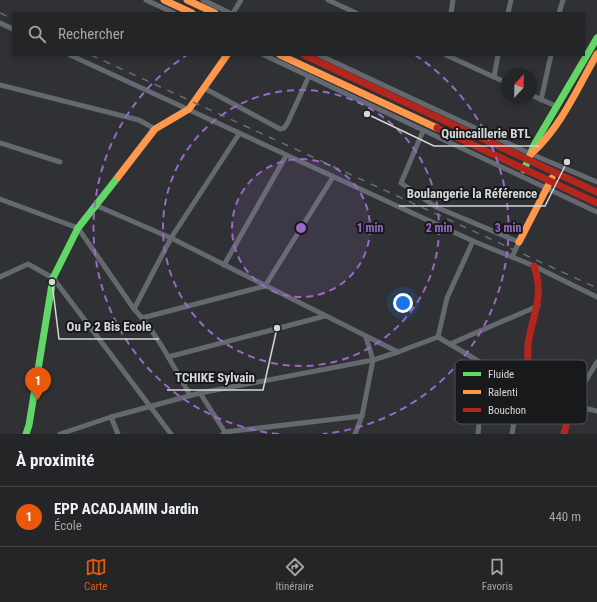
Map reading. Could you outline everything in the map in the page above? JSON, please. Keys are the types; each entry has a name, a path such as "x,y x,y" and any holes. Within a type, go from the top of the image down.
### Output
{"main road":[{"path":"164,0 190,12"},
{"path":"187,0 213,12"},
{"path":"523,172 534,145 597,38"},
{"path":"529,157 540,148 565,111 597,54"},
{"path":"26,434 29,425 53,278 78,228 155,129 188,109 226,56"},
{"path":"282,56 523,172 550,182 597,203"},
{"path":"306,56 529,157 554,172 597,192"},
{"path":"519,242 547,190 554,172"},
{"path":"529,360 528,346 538,306 539,277 534,266"},
{"path":"564,434 566,424"}],"street":[{"path":"146,0 172,12"},
{"path":"203,0 228,12"},
{"path":"234,12 241,0"},
{"path":"328,0 354,12"},
{"path":"452,12 453,0"},
{"path":"508,12 511,0"},
{"path":"559,12 564,0"},
{"path":"0,23 12,29"},
{"path":"72,56 286,156 473,241 534,266 597,297"},
{"path":"266,56 423,131 523,172 547,190 597,212"},
{"path":"321,56 529,157 597,182"},
{"path":"449,56 501,80"},
{"path":"494,77 498,56"},
{"path":"541,100 551,56"},
{"path":"204,88 280,128 284,128 309,76"},
{"path":"0,85 139,120 155,129"},
{"path":"537,98 556,106"},
{"path":"423,131 401,183 436,207 519,242 512,257"},
{"path":"134,309 171,238 239,134"},
{"path":"0,143 60,162"},
{"path":"224,265 286,156"},
{"path":"142,318 265,286 333,177"},
{"path":"0,199 78,228 134,309 142,318 168,357 190,396"},
{"path":"95,205 171,238 398,352"},
{"path":"438,336 447,298 473,241"},
{"path":"0,277 28,264 53,278 128,374 150,408 171,434"},
{"path":"450,344 538,306"},
{"path":"168,357 325,316"},
{"path":"355,434 362,416 373,360 366,336"},
{"path":"438,336 477,360"},
{"path":"63,433 111,417 150,408 200,393 373,360 438,336"},
{"path":"587,379 597,362"},
{"path":"200,393 224,433 362,416"},
{"path":"587,409 597,411"},
{"path":"111,417 118,434"},
{"path":"478,434 479,424"},
{"path":"512,434 514,424"}],"railway":[{"path":"0,13 12,19"},
{"path":"93,56 597,288"}],"traffic: fast":[{"path":"524,170 534,145 597,38"},
{"path":"26,434 29,425 53,278 78,228 118,177"}],"traffic: slow":[{"path":"164,0 190,12"},
{"path":"187,0 213,12"},
{"path":"531,154 542,143 560,120 597,54"},
{"path":"118,177 155,129 189,109 226,56"},
{"path":"282,56 437,128"},
{"path":"519,242 552,178"}],"traffic: jam":[{"path":"306,56 597,192"},
{"path":"437,128 597,203"},
{"path":"528,360 528,345 538,297 537,277 534,266"},
{"path":"564,434 566,424"}],"place":[{"name":"Quincaillerie BTL","path":"367,114"},
{"name":"Boulangerie la Référence","path":"567,162"},
{"name":"Ou P 2 Bis Ecole","path":"52,282"},
{"name":"TCHIKE Sylvain","path":"277,328"},
{"name":"EPP ACADJAMIN Jardin","path":"38,400"}]}
